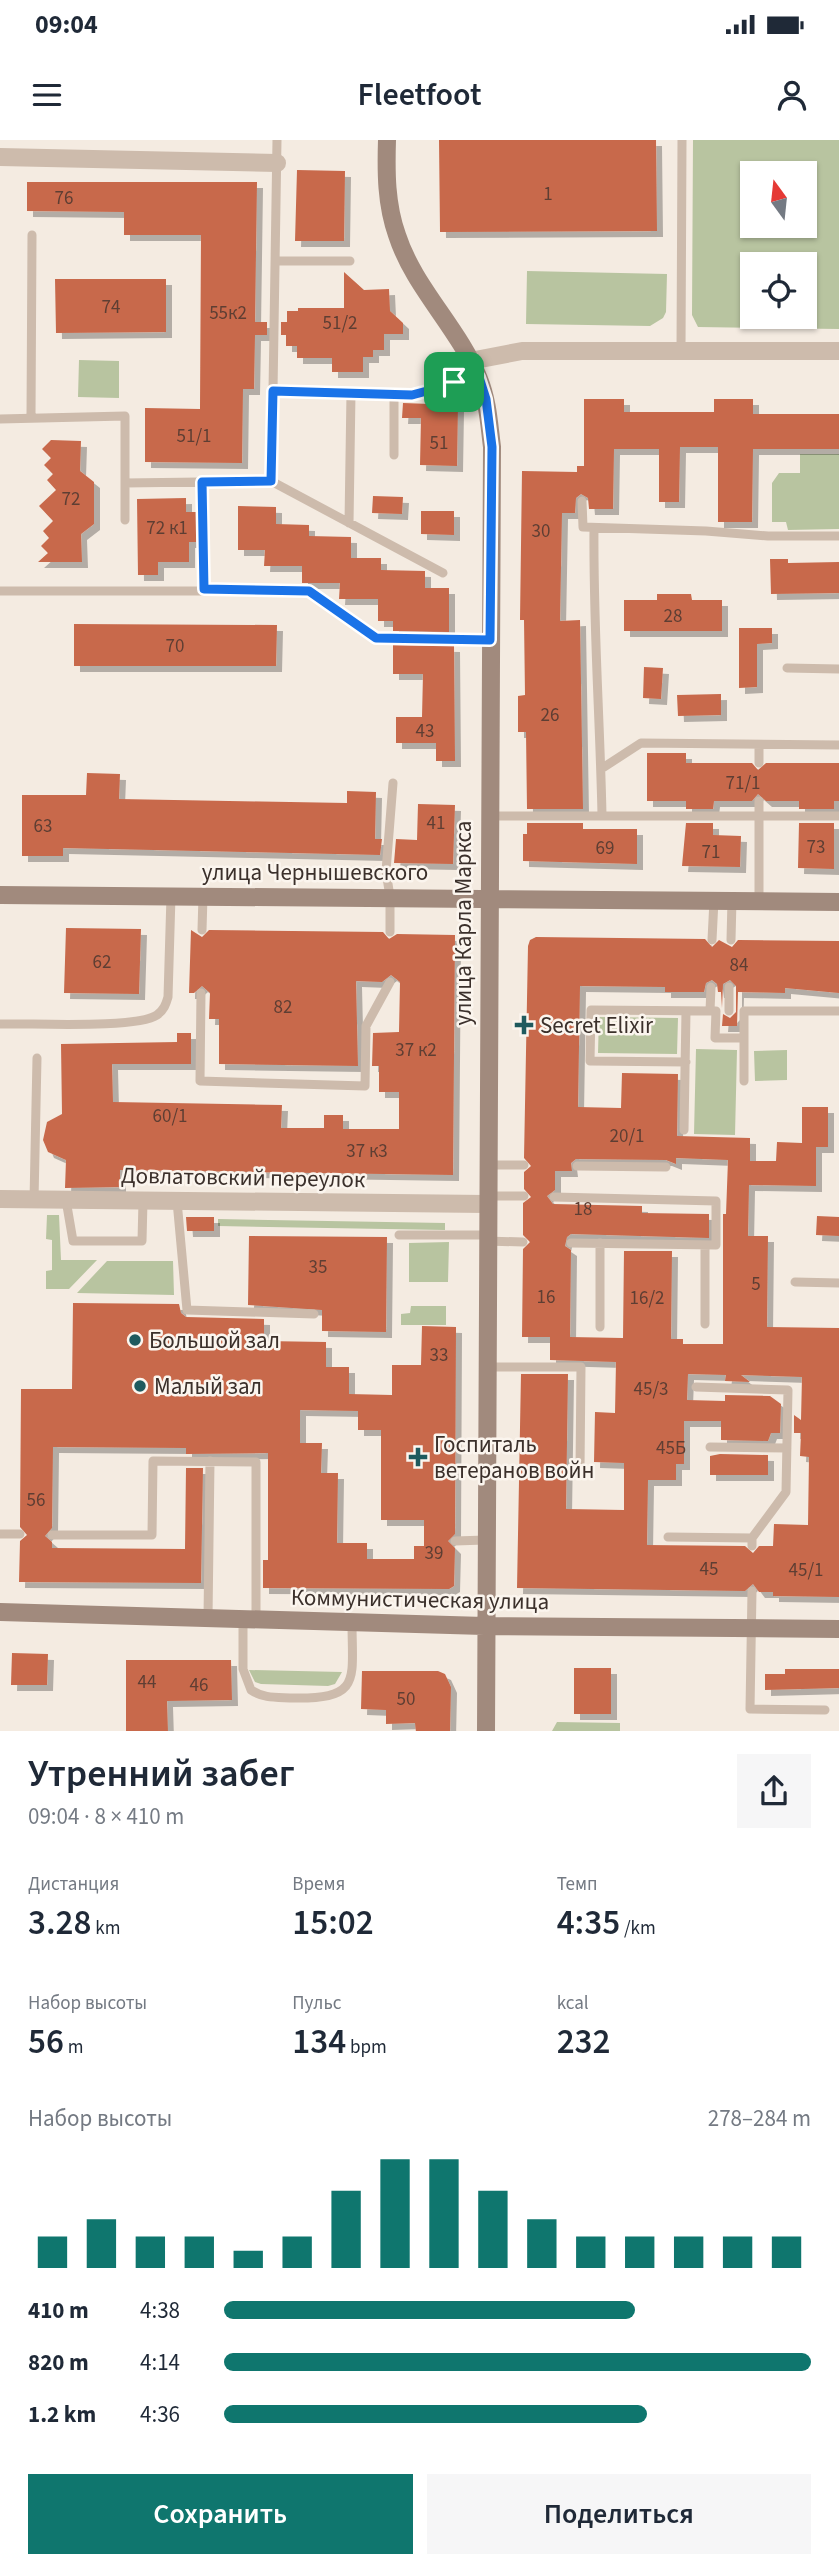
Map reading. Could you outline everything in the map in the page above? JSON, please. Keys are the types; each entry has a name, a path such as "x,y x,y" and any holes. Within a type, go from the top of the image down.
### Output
{"street":[{"name":"улица Карла Маркса","path":"387,140 386,177 397,237 408,261 479,377 486,399 492,447 485,1367 486,1731"},
{"path":"0,157 277,163"},
{"path":"470,361 522,351 839,351"},
{"name":"улица Чернышевского","path":"0,895 839,902"},
{"name":"Довлатовский переулок","path":"0,1199 486,1200"},
{"name":"Коммунистическая улица","path":"0,1612 484,1626 839,1629"}],"lane":[{"path":"271,481 277,140"},
{"path":"681,351 682,140"},
{"path":"31,418 32,235"},
{"path":"275,261 350,261"},
{"path":"273,391 412,395 479,377"},
{"path":"349,523 351,393"},
{"path":"394,395 394,455"},
{"path":"0,419 125,416 125,520"},
{"path":"125,483 271,481 443,573"},
{"path":"202,482 204,589"},
{"path":"582,501 583,527 706,531 768,537 839,536"},
{"path":"594,528 593,624 597,652 602,815"},
{"path":"0,591 309,591 376,638 490,640"},
{"path":"787,668 839,669"},
{"path":"601,769 641,743 839,745"},
{"path":"759,763 760,744"},
{"path":"390,932 390,897 386,871 393,783"},
{"path":"759,801 759,901"},
{"path":"489,816 839,816"},
{"path":"0,1024 124,1022 156,1016 165,1008 168,997 171,896"},
{"path":"202,930 203,896"},
{"path":"712,940 714,900"},
{"path":"731,940 732,900"},
{"path":"201,993 200,1082 365,1086 366,1027 390,982"},
{"path":"710,1012 711,987"},
{"path":"729,987 729,1011"},
{"path":"686,1062 590,1061 591,1010 716,1012 715,1038 744,1038"},
{"path":"684,1130 686,1011"},
{"path":"744,1081 744,1011 839,1011"},
{"path":"34,1200 37,1058"},
{"path":"486,1164 524,1165"},
{"path":"577,1166 666,1167"},
{"path":"486,1200 524,1196"},
{"path":"554,1197 716,1201 716,1245 571,1242"},
{"path":"66,1200 73,1241 142,1241 143,1201"},
{"path":"177,1201 187,1310 314,1314"},
{"path":"399,1235 523,1242"},
{"path":"600,1243 600,1327"},
{"path":"705,1245 705,1324"},
{"path":"795,1282 839,1283"},
{"path":"485,1367 581,1367 580,1469"},
{"path":"668,1537 752,1542 786,1492 788,1390 696,1387"},
{"path":"710,1447 787,1448"},
{"path":"52,1535 152,1535 153,1461 256,1462 250,1619 243,1669 251,1690 265,1697 324,1699 337,1695 348,1685 352,1671 352,1622"},
{"path":"208,1618 211,1461"},
{"path":"0,1534 20,1534"},
{"path":"455,1541 485,1540"},
{"path":"752,1591 750,1709 825,1710"}],"green space":[{"path":"693,140 839,140 839,329 817,329 817,252 740,252 740,328 698,327 692,315"},
{"path":"527,271 667,274 666,312 663,318 650,326 526,324"},
{"path":"79,360 119,361 119,398 78,397"},
{"path":"800,454 839,454 839,529 788,530 786,522 772,522 772,483 779,473 800,473"},
{"path":"599,1017 678,1018 677,1054 598,1053"},
{"path":"696,1049 737,1050 735,1135 694,1134"},
{"path":"787,1050 787,1080 755,1081 754,1051"},
{"path":"47,1215 59,1215 61,1260 97,1260 69,1289 46,1289 46,1271 52,1270 52,1240 46,1239"},
{"path":"218,1219 445,1223 445,1230 218,1226"},
{"path":"449,1242 448,1282 409,1282 409,1243"},
{"path":"107,1261 173,1261 174,1295 77,1293"},
{"path":"411,1306 446,1306 446,1325 401,1325 401,1314 410,1313"},
{"path":"249,1670 342,1672 335,1684 328,1686 261,1684 255,1682"},
{"path":"557,1722 620,1723 620,1731 552,1731"}],"building":[{"path":"439,140 656,140 657,231 440,232"},
{"path":"297,170 345,171 344,241 295,241"},
{"path":"27,182 257,182 255,322 267,322 267,335 255,335 254,389 243,389 242,463 145,462 145,408 200,409 201,235 124,235 124,212 27,211"},
{"path":"344,272 364,290 389,289 390,311 403,323 403,334 384,334 384,350 373,350 373,357 363,357 363,372 332,372 332,358 297,358 297,346 286,346 286,335 281,335 281,322 287,322 287,311 298,311 298,308 344,308"},
{"path":"55,279 166,279 166,332 56,333"},
{"path":"584,399 624,399 624,412 714,412 714,399 753,399 753,414 839,414 839,449 753,449 752,522 718,522 718,447 680,447 679,502 659,502 659,449 614,449 613,509 589,509 588,498 581,494 576,498 575,513 562,513 560,621 580,620 583,809 527,809 526,732 518,732 518,696 525,695 524,620 520,620 522,471 577,472 577,466 584,466"},
{"path":"403,403 458,405 457,466 420,465 421,418 402,418"},
{"path":"51,440 81,441 80,471 94,482 94,524 81,534 82,562 38,562 48,553 41,546 49,538 43,531 53,521 39,506 56,490 47,480 53,474 44,465 51,458 42,449"},
{"path":"373,496 403,497 402,514 372,513"},
{"path":"186,498 186,512 196,512 196,542 189,542 189,562 158,562 158,575 138,575 137,499"},
{"path":"238,506 276,507 276,524 309,525 309,536 351,537 351,558 381,558 381,570 425,571 425,588 449,588 449,632 393,631 393,621 378,621 378,599 339,599 340,583 302,583 302,566 264,566 265,550 238,550"},
{"path":"421,511 454,511 454,535 421,534"},
{"path":"770,559 788,559 788,563 839,562 839,593 771,594"},
{"path":"657,594 691,594 692,600 722,600 722,631 624,631 624,600 657,600"},
{"path":"74,624 277,625 276,666 74,666"},
{"path":"739,628 772,628 772,643 757,644 757,687 739,688"},
{"path":"393,645 454,646 455,761 436,761 436,743 396,743 396,717 422,717 423,674 393,674"},
{"path":"644,667 663,668 661,699 643,698"},
{"path":"721,694 721,715 678,716 677,695"},
{"path":"647,753 686,753 686,763 752,763 758,770 766,763 839,763 839,801 834,801 834,809 799,809 799,801 766,801 758,794 752,801 714,801 713,809 686,809 686,801 647,801"},
{"path":"87,773 120,774 119,799 347,803 347,791 376,792 375,839 382,839 380,855 63,848 63,856 22,856 22,795 86,795"},
{"path":"418,804 455,805 453,864 394,863 396,839 417,840"},
{"path":"527,823 583,823 583,829 637,829 637,864 523,861 523,834 527,834"},
{"path":"686,823 713,823 713,835 741,836 740,867 682,866"},
{"path":"799,823 834,823 834,869 798,868"},
{"path":"66,928 141,929 139,994 64,993"},
{"path":"191,930 202,937 209,930 383,932 389,939 397,934 455,935 453,1175 120,1170 120,1187 65,1188 66,1160 48,1152 43,1140 47,1122 62,1114 61,1044 177,1042 177,1033 191,1033 191,1064 112,1064 113,1102 282,1105 281,1128 324,1128 324,1115 343,1115 343,1129 399,1129 399,1092 379,1092 379,1066 372,1066 373,1033 399,1032 400,982 391,975 382,982 356,981 358,1066 219,1064 219,1019 209,1019 210,993 202,986 194,993 189,993"},
{"path":"536,937 705,939 712,947 719,940 732,947 738,940 839,941 839,993 785,988 785,993 738,992 737,1026 722,1026 723,1014 730,1018 736,1012 736,986 730,980 723,984 722,1008 721,992 718,992 717,984 712,980 706,983 704,992 665,992 665,987 580,986 578,1107 621,1108 622,1073 678,1074 677,1136 750,1138 750,1161 776,1161 777,1142 802,1143 802,1107 828,1107 828,1147 816,1147 816,1186 749,1185 748,1236 768,1236 767,1327 839,1328 839,1597 773,1596 773,1592 759,1592 753,1584 745,1591 517,1588 521,1374 568,1374 566,1509 624,1510 624,1463 594,1462 595,1412 615,1413 616,1362 550,1360 550,1337 522,1337 523,1249 530,1242 523,1235 523,1203 531,1197 524,1189 524,1172 531,1166 524,1158 530,940","holes":["676,1158 728,1160 726,1214 723,1214 723,1344 683,1344 683,1339 671,1339 672,1251 624,1251 623,1338 570,1337 571,1250 565,1246 567,1237 571,1234 709,1238 709,1214 642,1213 642,1206 553,1204 547,1196 555,1190 555,1171 572,1171 571,1163 576,1159 666,1160 676,1164","688,1374 726,1375 725,1381 750,1382 741,1375 802,1377 801,1420 794,1415 794,1433 801,1433 800,1456 809,1457 808,1525 774,1524 773,1546 759,1546 753,1553 745,1546 647,1545 648,1480 676,1480 676,1464 684,1464 684,1421 721,1421 721,1440 768,1441 771,1433 780,1433 781,1404 770,1396 725,1395 725,1401 687,1400"]},
{"path":"817,1216 839,1217 839,1236 816,1235"},
{"path":"186,1217 214,1217 214,1231 187,1231"},
{"path":"249,1236 387,1237 386,1332 322,1331 322,1310 248,1305"},
{"path":"73,1303 179,1304 181,1313 186,1317 264,1319 264,1341 326,1342 326,1367 349,1367 349,1394 392,1395 392,1365 421,1365 422,1326 456,1327 455,1534 448,1541 455,1548 454,1586 449,1589 263,1588 263,1560 268,1560 268,1453 186,1454 186,1448 53,1447 52,1528 45,1536 52,1542 52,1548 185,1549 186,1468 203,1468 201,1583 19,1582 20,1541 27,1535 20,1527 21,1389 72,1389","holes":["300,1410 358,1411 358,1430 381,1430 381,1520 424,1520 424,1546 414,1546 414,1559 367,1559 367,1543 337,1543 338,1473 321,1473 322,1443 300,1443"]},
{"path":"768,1455 768,1475 710,1475 710,1456"},
{"path":"12,1653 48,1654 47,1685 11,1685"},
{"path":"126,1660 231,1660 232,1700 167,1701 168,1731 126,1731"},
{"path":"574,1668 611,1668 611,1714 574,1714"},
{"path":"785,1669 839,1669 839,1688 765,1690 765,1674 785,1674"},
{"path":"362,1671 438,1671 445,1674 451,1687 450,1731 416,1731 415,1723 386,1724 386,1710 361,1709"}],"place":[{"name":"Secret Elixir","path":"524,1025"},
{"name":"Большой зал","path":"135,1340"},
{"name":"Малый зал","path":"140,1386"},
{"name":"Госпиталь ветеранов войн","path":"418,1457"}],"route":[{"path":"479,377 486,399 492,447 490,640 376,638 309,591 204,589 202,482 271,481 273,391 412,395 454,382 479,377"}]}
